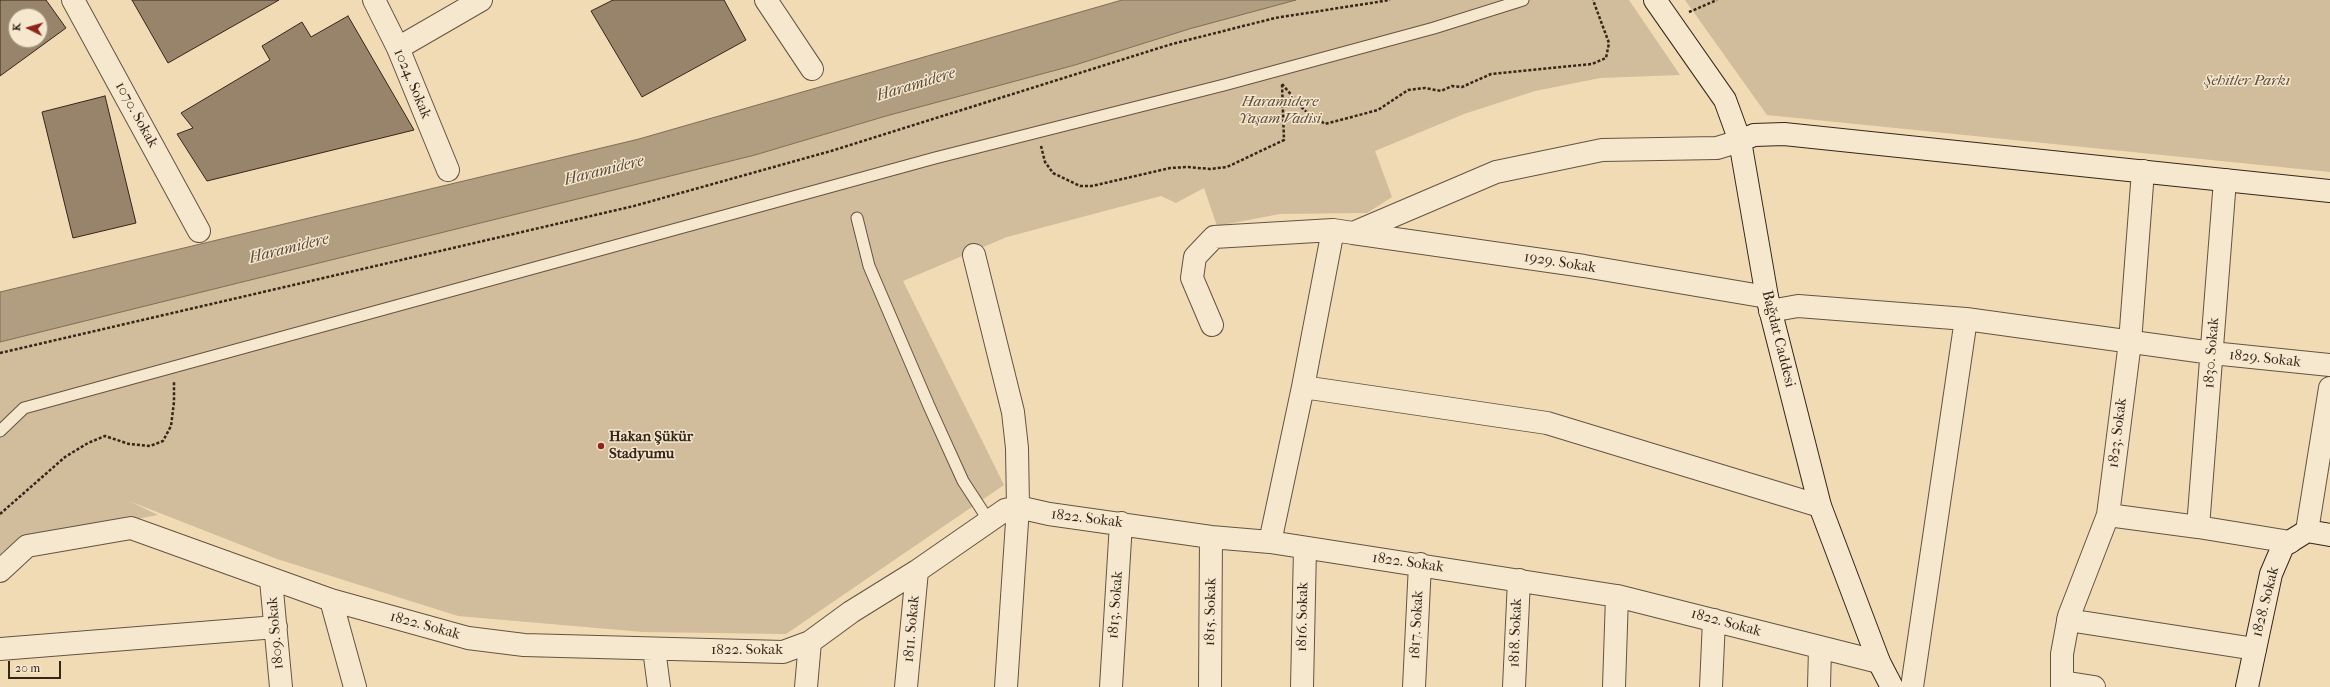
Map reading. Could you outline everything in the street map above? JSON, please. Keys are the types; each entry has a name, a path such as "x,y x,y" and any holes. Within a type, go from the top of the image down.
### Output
{"street":[{"name":"1070. Sokak","path":"73,0 199,231"},
{"name":"1024. Sokak","path":"374,0 398,48 448,170"},
{"path":"398,48 481,0"},
{"path":"766,0 812,69"},
{"name":"Bağdat Caddesi","path":"1655,0 1725,100 1740,141 1769,304 1820,506 1879,662 1892,687"},
{"path":"1212,325 1192,278 1195,257 1214,237 1343,231 1496,172 1602,150 1717,148 1762,134 1784,134 2330,191"},
{"name":"1823. Sokak","path":"2062,684 2062,654 2068,620 2089,560 2108,515 2130,342 2143,171"},
{"name":"1830. Sokak","path":"2198,527 2226,180"},
{"path":"1270,542 1303,387 1343,231"},
{"name":"1929. Sokak","path":"1343,231 1584,266 1769,304 1966,319"},
{"path":"974,255 1013,412 1017,448 1018,507 1006,687"},
{"path":"1912,687 1966,319"},
{"name":"1829. Sokak","path":"1966,319 2212,353 2330,366"},
{"path":"1303,387 1547,423 1820,506"},
{"path":"2298,536 2330,388"},
{"name":"1822. Sokak","path":"0,571 27,546 131,528 271,580 331,600 468,638 524,645 784,652 810,642 851,612 917,571 1005,510 1018,507 1049,514 1212,537 1270,542 1420,564 1616,596 1879,662"},
{"path":"2108,515 2198,527 2298,536 2330,535"},
{"name":"1813. Sokak","path":"1111,687 1121,523"},
{"name":"1828. Sokak","path":"2247,687 2271,574 2283,546 2298,536"},
{"name":"1815. Sokak","path":"1210,687 1212,537"},
{"name":"1816. Sokak","path":"1302,687 1305,548"},
{"name":"1817. Sokak","path":"1414,687 1420,564"},
{"name":"1811. Sokak","path":"906,687 917,571"},
{"name":"1809. Sokak","path":"271,580 281,687"},
{"name":"1818. Sokak","path":"1514,687 1519,580"},
{"path":"1614,687 1616,596"},
{"path":"331,600 355,687"},
{"path":"1711,687 1714,620"},
{"path":"2068,620 2255,649"},
{"path":"0,650 276,627"},
{"path":"806,687 810,642"},
{"path":"1819,687 1820,648"},
{"path":"654,649 659,687"},
{"path":"2062,684 2094,687"}],"lane":[{"path":"0,431 24,408 935,158 1280,70 1434,28 1523,0"},
{"path":"857,218 869,266 929,406 963,481 989,521"}],"path":[{"path":"0,353 634,206 831,151 1172,44 1275,18 1390,0"},
{"path":"1282,84 1304,110 1324,124 1378,110 1408,90 1425,88 1441,91 1452,86 1462,87 1491,74 1592,64 1606,58 1609,43 1593,0"},
{"path":"1685,6 1689,12 1717,0"},
{"path":"1037,132 1045,162 1053,173 1080,186 1092,186 1170,168 1188,167 1210,169 1227,167 1284,140 1280,70"},
{"path":"0,514 65,457 88,443 106,436 129,444 150,446 163,441 172,420 174,402 173,367"}],"green space":[{"name":"Haramidere Yaşam Vadisi","path":"1296,0 1629,0 1680,75 1600,78 1535,91 1464,114 1375,151 1392,197 1367,213 1280,214 1217,226 1204,188 1176,203 1161,196 1007,237 903,281 1004,485 786,634 643,632 458,616 277,559 129,501 158,515 20,541 0,559 0,342 755,155 886,116 1075,65 1189,29"},
{"name":"Şehitler Parkı","path":"1685,0 2330,0 2330,172 1767,115"}],"water":[{"name":"Haramidere","path":"1122,0 1296,0 1189,29 1075,65 886,116 755,155 0,342 0,292 639,139"}],"building":[{"path":"0,0 46,0 66,28 48,41 48,8 8,8 8,48 38,48 0,76"},
{"path":"132,0 279,0 168,63"},
{"path":"613,0 724,0 746,40 642,97 591,11"},
{"path":"348,16 414,130 207,181 177,134 193,128 181,113 270,60 262,46 302,22 311,37"},
{"path":"105,96 136,223 73,238 42,112"}],"place":[{"name":"Hakan Şükür Stadyumu","path":"601,446"}]}
